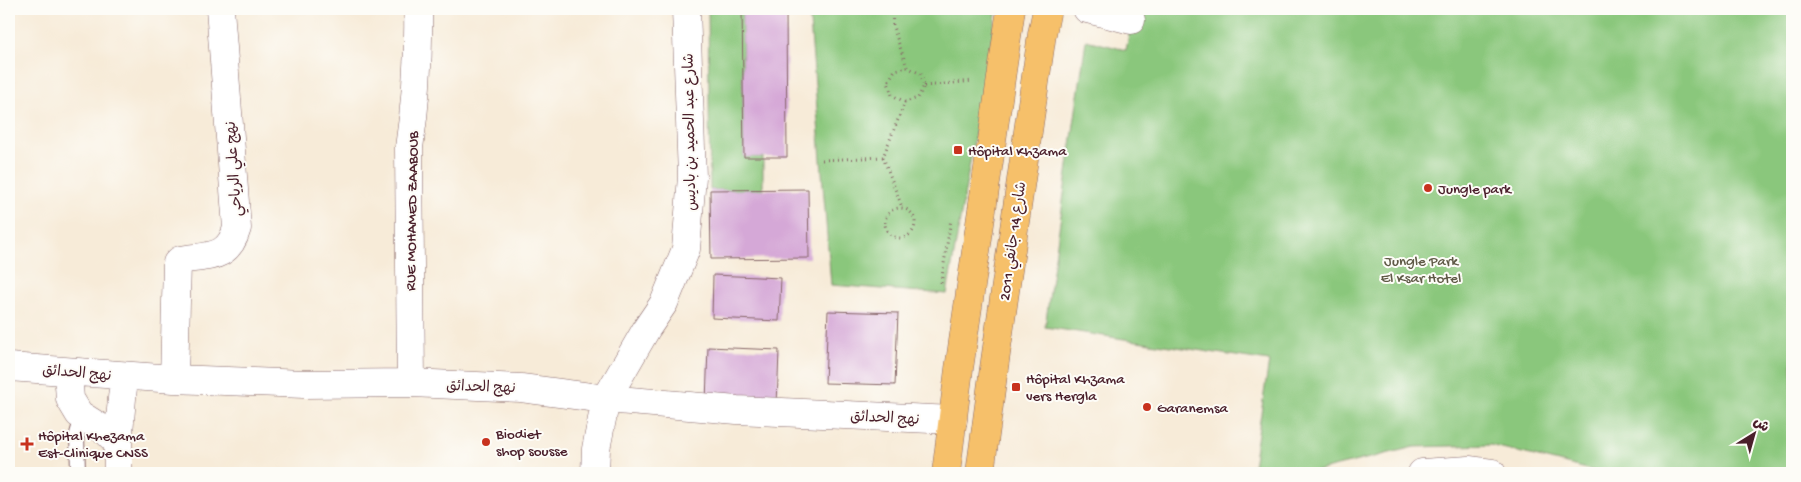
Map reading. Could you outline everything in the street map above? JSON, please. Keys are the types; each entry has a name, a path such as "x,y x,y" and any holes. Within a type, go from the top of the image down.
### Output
{"main road":[{"path":"946,473 1011,9"},
{"name":"شارع 14 جانفي 2011","path":"980,473 1047,9"}],"street":[{"name":"نهج علي الرياحي","path":"174,379 177,263 180,260 221,253 234,239 237,228 220,9"},
{"name":"RUE MOHAMED ZAABOUB","path":"411,383 409,148 419,44 418,9"},
{"name":"شارع عبد الحميد بن باديس","path":"595,473 596,450 606,399 664,303 686,249 692,177 686,9"},
{"path":"1087,9 1131,20"},
{"name":"نهج الحدائق","path":"9,367 174,379 304,384 411,383 520,388 606,399 737,410 953,420"},
{"path":"68,372 70,399 79,414 106,431 118,443"},
{"path":"118,473 118,443 124,376"},
{"path":"1422,473 1469,470 1492,473"}],"lane":[{"path":"78,473 77,434 80,424 79,414"}],"path":[{"path":"892,9 893,27 907,67"},
{"path":"907,67 921,74 924,86 918,98 904,102 892,95 888,82 895,70 907,67"},
{"path":"924,86 973,81"},
{"path":"902,207 890,211 884,222 888,234 899,240 911,236 917,225 913,213 902,207 883,157 904,102"},
{"path":"822,160 883,157"}],"green space":[{"path":"708,9 742,9 744,157 763,157 763,190 710,190"},
{"path":"809,9 997,9 947,294 831,285"},
{"name":"Jungle Park El Ksar Hotel","path":"1134,9 1792,9 1792,473 1603,473 1490,445 1414,447 1309,473 1252,473 1269,361 1045,327 1086,40 1126,50"}],"building":[{"path":"742,9 786,9 787,157 744,157"},
{"path":"808,189 809,258 711,259 710,190"},
{"path":"713,275 781,278 779,321 712,318"},
{"path":"828,311 898,313 895,385 825,383"},
{"path":"708,347 779,350 777,405 706,402"}],"place":[{"name":"Hôpital Khzama","path":"958,150"},
{"name":"Jungle park","path":"1428,188"},
{"name":"Hôpital Khzama vers Hergla","path":"1016,387"},
{"name":"Garanemsa","path":"1147,407"},
{"name":"Biodiet shop sousse","path":"486,442"},
{"name":"Hôpital Khezama Est-Clinique CNSS","path":"27,444"}]}
